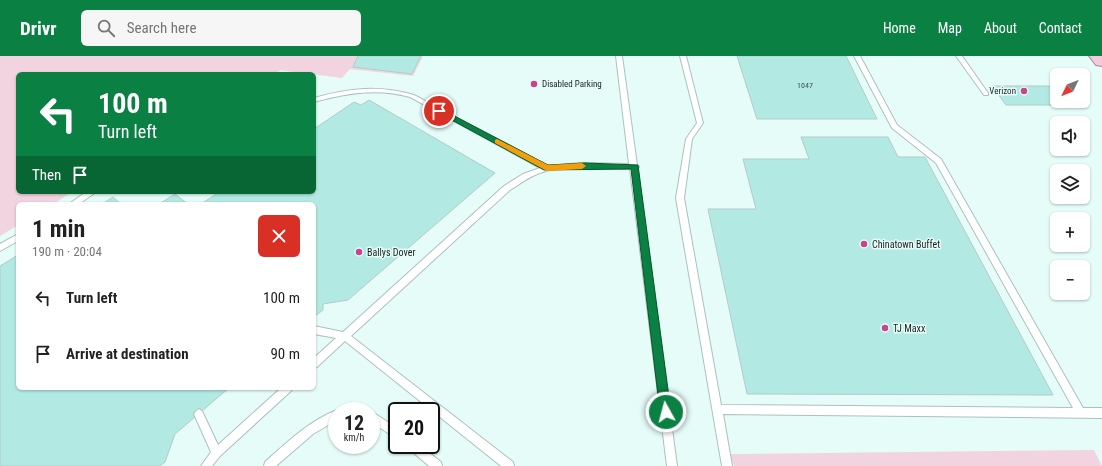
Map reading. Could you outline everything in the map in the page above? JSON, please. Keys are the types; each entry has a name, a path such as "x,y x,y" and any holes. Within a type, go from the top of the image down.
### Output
{"highway":[{"path":"1097,56 1102,61"}],"lane":[{"path":"619,56 635,167 673,464"},
{"path":"683,56 700,123 689,139 680,198 727,466"},
{"path":"857,56 894,126 939,161 1081,413"},
{"path":"959,56 986,94"},
{"path":"316,100 362,89 398,92 412,96 547,168"},
{"path":"316,362 507,188 528,174 547,168 585,166 635,167"},
{"path":"75,202 89,194"},
{"path":"0,248 16,238"},
{"path":"316,330 345,336 509,466"},
{"path":"206,466 216,453 286,390"},
{"path":"716,409 1102,413"},
{"path":"199,414 216,453"},
{"path":"269,466 288,448 323,421 328,419"},
{"path":"422,454 437,466"}],"shaded area":[{"path":"0,56 423,56 413,76 350,69 342,78 316,75 316,72 280,70 277,72 16,72 16,194 69,194 56,202 16,202 16,226 0,236"},
{"path":"1094,450 1102,466 734,466 730,454"}],"building":[{"path":"358,56 421,56 412,74 353,67"},
{"path":"737,56 846,56 877,119 757,119"},
{"name":"Verizon","path":"992,86 1049,86 1050,87 1050,105 1006,105"},
{"name":"Ballys Dover","path":"369,100 495,173 348,300 323,304 323,310 316,315 316,202 204,202 216,194 316,194 316,128 354,102 361,105"},
{"path":"801,137 888,137 898,157 925,157 1053,395 747,394 708,209 756,209 743,159 809,159"},
{"path":"175,194 185,202 162,202"},
{"path":"113,197 119,202 105,202"},
{"path":"16,256 16,390 227,390 175,434 165,462 160,466 0,466 0,266"}],"slow traffic":[{"path":"497,141 547,168 582,166"}],"place":[{"name":"Disabled Parking","path":"534,84"},
{"name":"Verizon","path":"1024,91"},
{"name":"Chinatown Buffet","path":"864,244"},
{"name":"Ballys Dover","path":"359,252"},
{"name":"TJ Maxx","path":"885,328"}],"route":[{"path":"439,111 547,168 571,166 635,167 666,412"}]}
